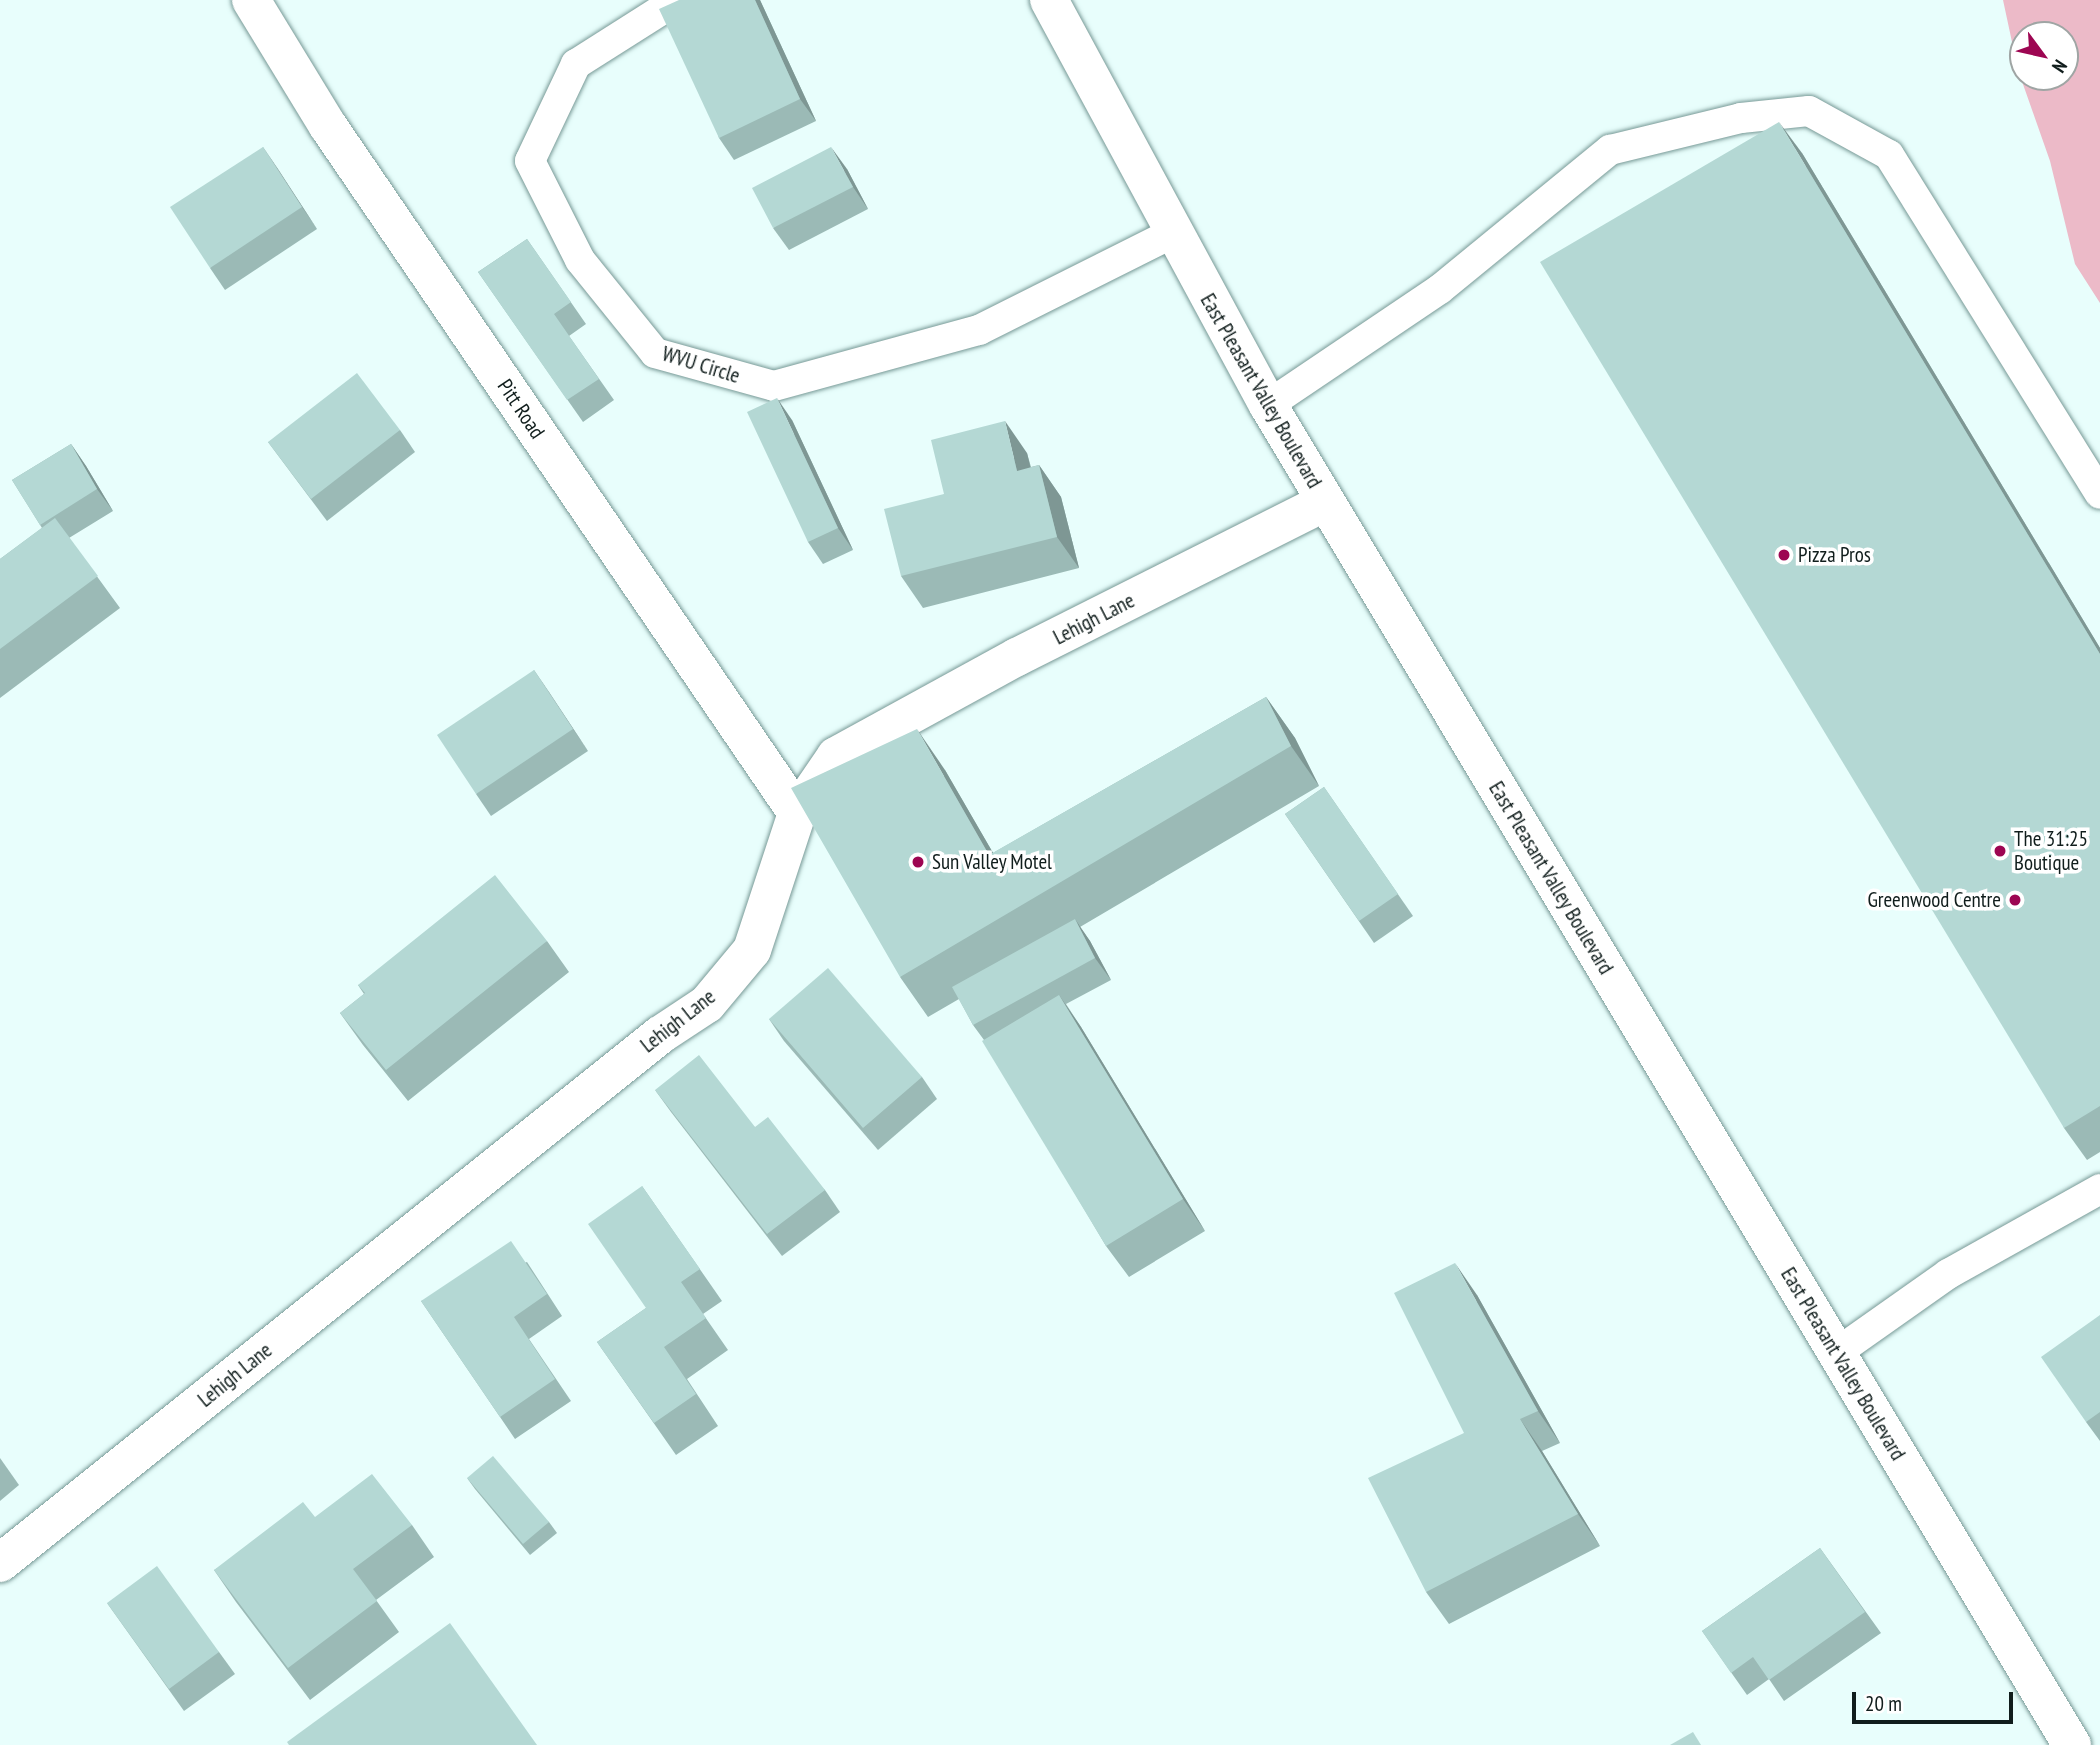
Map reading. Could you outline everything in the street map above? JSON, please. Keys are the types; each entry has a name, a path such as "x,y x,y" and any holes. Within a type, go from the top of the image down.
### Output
{"street":[{"name":"Pitt Road","path":"251,0 328,127 797,813"},
{"name":"East Pleasant Valley Boulevard","path":"1049,0 1171,233 1268,405 2072,1745"},
{"name":"Lehigh Lane","path":"0,1563 660,1035 707,1004 752,950 797,813 836,756 1017,657 1325,502"}],"lane":[{"name":"WVU Circle","path":"677,0 576,64 530,161 580,260 655,353 774,386 979,330 1171,233"},
{"path":"1268,405 1440,289 1610,150 1741,118 1809,111 1889,155 2100,494"},
{"path":"1836,1353 1948,1274 2100,1189"}],"shaded area":[{"path":"2003,0 2100,0 2100,303 2075,264 2050,161 2025,91 2079,91 2079,21 2009,21 2009,28"}],"building":[{"path":"679,0 755,0 800,99 719,138 659,9"},
{"name":"Greenwood Centre","path":"1779,122 2100,654 2100,1106 2064,1128 1540,262"},
{"path":"263,147 302,207 210,268 170,207"},
{"path":"831,147 853,187 773,228 752,188"},
{"path":"527,239 571,302 554,314 599,379 567,400 478,272"},
{"path":"357,373 400,430 311,499 268,442"},
{"path":"777,398 838,528 808,542 747,412"},
{"path":"1005,421 1017,471 1039,465 1057,537 901,576 884,509 944,494 931,440"},
{"path":"71,444 97,489 40,525 12,480"},
{"path":"55,518 98,576 0,649 0,559"},
{"path":"534,670 573,729 476,794 437,735"},
{"path":"1266,697 1291,746 900,977 791,788 917,729 989,855"},
{"path":"1324,787 1398,894 1359,921 1285,814"},
{"path":"495,875 547,941 386,1070 340,1013 365,993 358,985"},
{"path":"1075,919 1095,958 973,1025 952,987"},
{"path":"828,968 922,1077 863,1128 769,1019"},
{"path":"1059,995 1183,1199 1106,1246 982,1041"},
{"path":"699,1055 755,1127 768,1117 825,1190 767,1234 655,1090"},
{"path":"642,1186 700,1269 681,1282 706,1318 664,1347 696,1394 654,1423 597,1342 646,1308 588,1224"},
{"path":"511,1241 547,1294 514,1317 555,1379 500,1417 421,1301"},
{"path":"1455,1263 1538,1411 1520,1419 1578,1514 1426,1592 1368,1478 1464,1433 1394,1293"},
{"path":"2100,1315 2100,1412 2086,1422 2041,1357"},
{"path":"493,1456 549,1522 523,1544 467,1478"},
{"path":"372,1474 412,1525 353,1569 377,1601 288,1668 214,1570 303,1502 315,1517"},
{"path":"1820,1548 1865,1612 1769,1680 1753,1657 1731,1673 1702,1631"},
{"path":"157,1566 219,1652 169,1689 107,1603"},
{"path":"450,1623 537,1745 289,1745 287,1742"},
{"path":"1693,1732 1701,1745 1670,1745"}],"place":[{"name":"Pizza Pros","path":"1784,555"},
{"name":"The 31:25 Boutique","path":"2000,851"},
{"name":"Sun Valley Motel","path":"918,862"},
{"name":"Greenwood Centre","path":"2015,900"}]}
